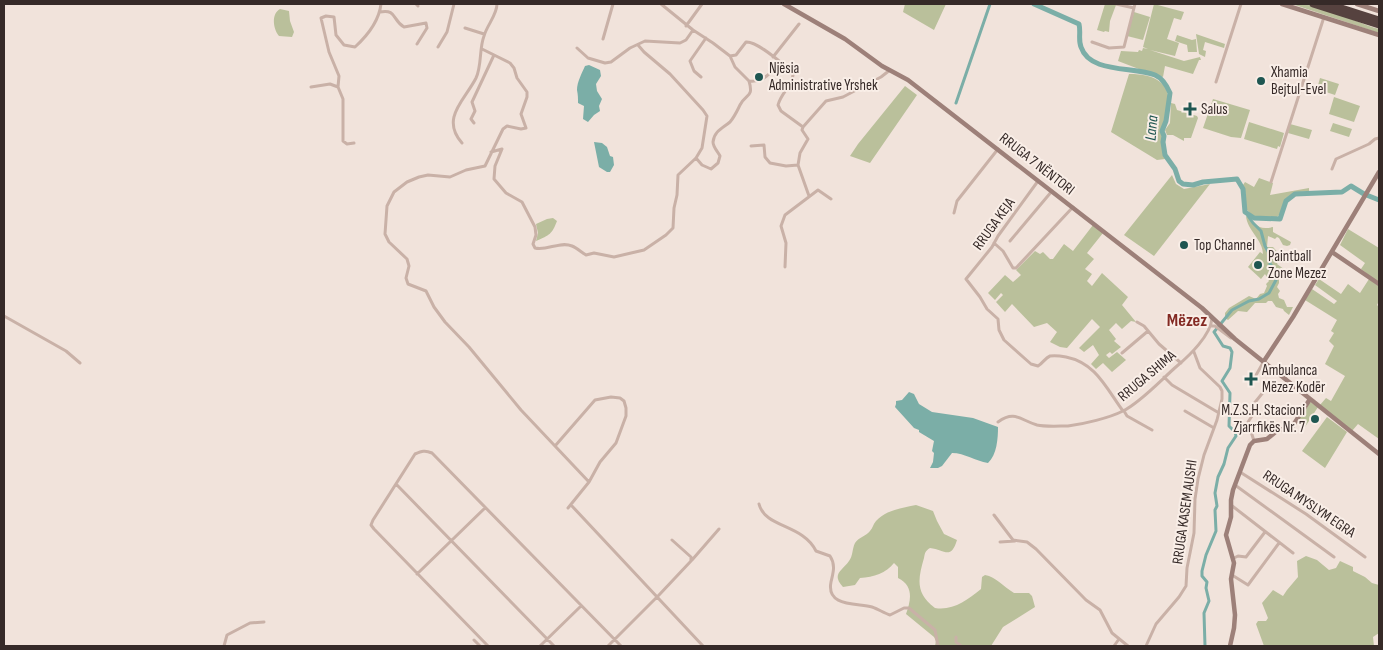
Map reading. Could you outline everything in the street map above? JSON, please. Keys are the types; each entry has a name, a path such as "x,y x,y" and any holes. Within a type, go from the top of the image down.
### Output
{"highway":[{"path":"1312,4 1379,25"},
{"path":"1329,4 1379,20"}],"main road":[{"name":"RRUGA 7 NËNTORI","path":"784,4 845,39 908,80 1212,317 1219,326 1379,454"},
{"path":"1282,4 1379,35"},
{"path":"1357,4 1379,11"},
{"path":"1264,361 1379,172"},
{"path":"1332,252 1379,284"},
{"path":"1230,646 1235,615 1232,575 1234,558 1226,538 1235,485 1248,447 1254,441 1267,439 1278,430 1292,427 1310,399"}],"street":[{"path":"354,144 347,144 343,141 343,98 338,87 339,76 329,52 321,18 326,16 334,17 337,37 344,45 352,48 368,33 380,12 381,4"},
{"path":"438,47 448,32 454,4"},
{"path":"462,143 454,131 454,114 475,79 484,34 497,8 497,4"},
{"path":"602,39 613,4"},
{"path":"661,4 686,26 730,56 735,67 750,81 752,90 750,94 740,103 736,113 729,122 719,129 714,140 713,145 720,156 718,163 711,169 702,165 696,158"},
{"path":"686,26 702,4"},
{"path":"1116,4 1134,8"},
{"path":"1092,42 1109,48 1124,47 1135,4"},
{"path":"1216,82 1241,4"},
{"path":"380,12 392,12 399,24 404,27 426,23 428,28 417,44"},
{"path":"1272,182 1324,17"},
{"path":"773,57 799,24"},
{"path":"465,28 484,34"},
{"path":"577,48 588,58 605,63 611,62 630,48 647,40 680,43 686,40 693,30"},
{"path":"701,77 694,71 690,61 706,38"},
{"path":"730,56 736,55 747,41 755,44 789,70 793,75 792,81 780,99 779,108 803,126"},
{"path":"491,152 502,149 495,166 494,179 506,193 522,202 535,227 535,248 545,249 566,245 575,247 586,255 594,253 614,257 644,250 671,231 673,228 678,175 696,158 702,148 706,114 670,74 638,45"},
{"path":"482,49 513,66 527,92 521,114 526,126 524,129 505,126 483,167 466,170 450,177 422,176 412,179 398,188 388,204 385,234 392,245 407,259 409,266 406,278 408,284 427,292 434,307 445,322 589,482"},
{"path":"474,123 471,119 475,111 472,102 494,56"},
{"path":"750,81 757,82 762,79 779,62"},
{"path":"809,196 798,165 800,153 808,140 802,130 803,126 826,101 843,97 892,71"},
{"path":"312,87 332,84 338,87"},
{"path":"1332,169 1336,159 1379,138"},
{"path":"751,146 764,145 765,157 770,163 786,166 798,165"},
{"path":"954,213 957,201 998,150"},
{"name":"RRUGA KEJA","path":"1038,181 966,279 987,309 998,319 999,330 1004,340 1031,364 1038,366 1048,358 1056,355 1086,364 1096,373 1123,411"},
{"path":"785,267 786,243 782,226 785,215 818,190 832,198"},
{"path":"1010,241 1052,191"},
{"path":"994,243 1000,248 1013,268 1016,268 1072,207"},
{"path":"4,316 66,351 80,363"},
{"name":"RRUGA SHIMA","path":"998,422 1008,416 1012,416 1022,418 1036,425 1066,426 1086,423 1123,411 1194,352 1211,326 1212,317"},
{"path":"1137,322 1144,326 1163,348 1180,363"},
{"path":"1211,326 1219,326"},
{"path":"1122,354 1148,331"},
{"name":"RRUGA KASEM AUSHI","path":"1146,646 1156,624 1186,586 1187,568 1194,533 1195,499 1198,479 1204,455 1219,413 1222,391 1200,368 1194,352"},
{"path":"1255,377 1264,361"},
{"path":"1164,377 1172,385 1219,413"},
{"path":"1254,441 1248,422 1252,416 1252,406 1265,390"},
{"path":"555,446 595,400 611,397 620,398 624,401 627,412 616,443 600,462 589,482 569,506 703,646"},
{"path":"1123,411 1127,416 1152,430"},
{"path":"1185,411 1214,428"},
{"path":"488,646 371,525 372,520 415,454 421,451 432,453 621,646"},
{"name":"RRUGA MYSLYM EGRA","path":"1240,472 1306,514 1365,556"},
{"path":"396,484 554,646"},
{"path":"1235,485 1334,557"},
{"path":"759,504 766,517 792,528 810,541 816,551 830,556 834,566 830,586 831,592 838,600 872,607 890,615 904,608 909,608 936,630 938,646"},
{"path":"1231,505 1293,553"},
{"path":"417,574 485,508"},
{"path":"994,515 1016,541"},
{"path":"608,646 657,597 719,529"},
{"path":"1234,558 1238,556 1246,557 1265,532"},
{"path":"672,540 692,560"},
{"path":"1000,542 1027,542 1042,553 1086,600 1100,610 1112,633 1128,646"},
{"path":"1232,575 1248,585 1279,543"},
{"path":"540,646 581,606"},
{"path":"224,646 227,635 250,623 264,622"},
{"path":"956,637 956,642 961,646"},
{"path":"1114,646 1119,639"},
{"path":"474,640 480,646"}],"green space":[{"path":"905,4 946,4 934,30 903,12"},
{"path":"1105,4 1116,5 1110,21 1109,32 1097,30"},
{"path":"1154,4 1184,12 1181,20 1174,18 1167,39 1179,43 1175,56 1150,50 1184,61 1200,57 1201,60 1199,60 1193,74 1165,66 1163,77 1118,61 1121,51 1138,52 1139,50 1142,51 1143,48 1148,49 1143,47"},
{"path":"1295,5 1327,10 1379,29 1379,33"},
{"path":"280,9 289,11 294,32 292,37 279,36 275,30 274,18"},
{"path":"1134,12 1150,17 1143,40 1127,36"},
{"path":"1196,34 1225,44 1224,48 1205,42 1203,50 1206,51 1205,57 1199,54"},
{"path":"1177,35 1192,40 1196,39 1197,52 1188,52 1187,45 1175,41"},
{"path":"1129,74 1153,78 1166,89 1168,107 1161,130 1165,159 1157,160 1111,132"},
{"path":"1320,78 1339,84 1335,95 1317,89"},
{"path":"905,86 917,95 870,163 850,156 858,144"},
{"path":"1334,97 1360,106 1354,122 1329,114"},
{"path":"1213,99 1250,110 1241,138 1231,137 1203,128"},
{"path":"1171,103 1175,104 1177,110 1197,116 1191,138 1184,138 1184,141 1173,135 1167,135 1165,130 1170,123"},
{"path":"1249,122 1284,133 1280,147 1278,146 1277,149 1244,139"},
{"path":"1333,123 1352,129 1349,137 1330,131"},
{"path":"1290,124 1312,130 1309,139 1288,133"},
{"path":"1172,175 1176,184 1184,189 1210,184 1154,256 1124,235"},
{"path":"1259,178 1273,183 1270,195 1309,188 1309,191 1289,196 1276,218 1253,216 1246,209 1246,196 1243,185 1245,182 1254,187"},
{"path":"1246,216 1260,227 1273,227 1273,232 1291,242 1290,245 1283,245 1279,238 1275,239 1268,236 1267,247 1273,247 1280,255 1286,258 1286,261 1282,263 1279,260 1277,264 1292,275 1288,280 1279,278 1277,287 1280,291 1278,294 1279,298 1284,300 1287,307 1293,307 1289,315 1283,309 1276,307 1272,301 1268,301 1266,303 1255,303 1247,312 1238,311 1228,320 1225,318 1225,313 1229,308 1249,296 1256,299 1260,294 1264,293 1266,284 1269,281 1265,274 1261,279 1248,267 1260,252 1263,254"},
{"path":"553,218 557,221 552,231 536,241 538,233 536,224"},
{"path":"1093,225 1103,233 1087,253 1094,259 1085,269 1092,274 1087,281 1092,286 1102,273 1128,297 1122,305 1136,322 1131,321 1122,329 1116,323 1109,330 1116,339 1114,341 1121,347 1112,354 1110,352 1106,355 1109,358 1117,352 1126,360 1112,372 1103,363 1096,369 1091,364 1099,355 1093,345 1084,352 1079,348 1100,327 1092,319 1067,348 1060,347 1050,342 1057,332 1047,323 1034,327 1012,304 1005,312 996,302 1003,295 1001,293 995,300 988,293 1005,275 1013,282 1021,275 1016,270 1035,251 1040,254 1043,252 1050,259 1053,259 1064,244 1073,251"},
{"path":"1348,229 1379,248 1379,283 1361,269 1365,263 1340,245"},
{"path":"1319,279 1341,294 1348,284 1360,293 1369,279 1379,286 1379,301 1377,305 1379,307 1379,439 1358,424 1352,431 1320,405 1326,398 1331,401 1345,376 1325,364 1334,346 1329,341 1334,333 1331,331 1337,320 1305,300 1312,289 1334,304 1337,301 1315,285"},
{"path":"1310,402 1318,407 1305,427 1297,422"},
{"path":"1327,417 1347,432 1325,468 1302,451"},
{"path":"916,505 933,511 944,534 957,540 950,552 930,548 925,553 920,573 921,591 935,608 948,608 965,601 981,589 982,577 985,575 996,580 1014,593 1029,593 1032,596 1035,607 1003,627 991,646 935,646 936,641 934,637 906,614 910,599 909,589 898,578 898,567 894,563 879,574 860,578 855,585 843,587 840,583 838,579 839,573 850,559 858,539 870,531 880,517 900,508"},
{"path":"1306,556 1317,560 1329,570 1336,568 1340,561 1353,567 1353,571 1372,583 1379,585 1379,633 1373,637 1374,646 1264,646 1256,624 1258,621 1266,621 1268,618 1262,603 1273,590 1283,596 1298,577 1297,561"}],"water":[{"path":"589,65 600,70 601,76 596,84 597,91 602,99 599,106 600,111 588,122 583,119 584,106 578,103 577,90 585,66"},
{"path":"594,142 602,143 607,147 610,156 613,157 614,165 610,172 599,167"},
{"path":"909,392 914,394 919,404 932,412 973,418 998,427 996,446 991,460 988,463 952,453 942,466 930,468 933,462 934,453 932,451 934,441 914,428 895,407 896,401 902,400"}],"waterway":[{"path":"956,103 990,4"},
{"name":"Lana","path":"1034,4 1079,24 1081,47 1086,56 1093,62 1114,68 1146,72 1158,76 1164,82 1170,93 1166,121 1162,131 1165,155 1175,169 1179,181 1183,184 1193,185 1203,182 1237,179 1243,189 1245,212 1254,218 1280,219 1286,201 1295,194 1342,192 1351,186 1379,200"},
{"path":"1205,646 1204,613 1209,601 1206,588 1207,582 1202,576 1202,571 1206,555 1216,531 1215,510 1217,506 1215,493 1218,477 1228,448 1236,436 1229,426 1230,393 1222,381 1230,368 1232,352 1230,348 1223,346 1214,332 1232,310 1269,293 1276,280 1273,276 1274,268 1270,264 1270,255 1265,246 1261,231 1248,216"}],"place":[{"name":"Njësia Administrative Yrshek","path":"759,77"},
{"name":"Xhamia Bejtul-Evel","path":"1261,81"},
{"name":"Salus","path":"1190,109"},
{"name":"Top Channel","path":"1184,245"},
{"name":"Paintball Zone Mezez","path":"1258,265"},
{"name":"Ambulanca Mëzez Kodër","path":"1251,379"},
{"name":"M.Z.S.H. Stacioni Zjarrfikës Nr. 7","path":"1315,419"}],"district":[{"name":"Mëzez","path":"1187,320"}]}
